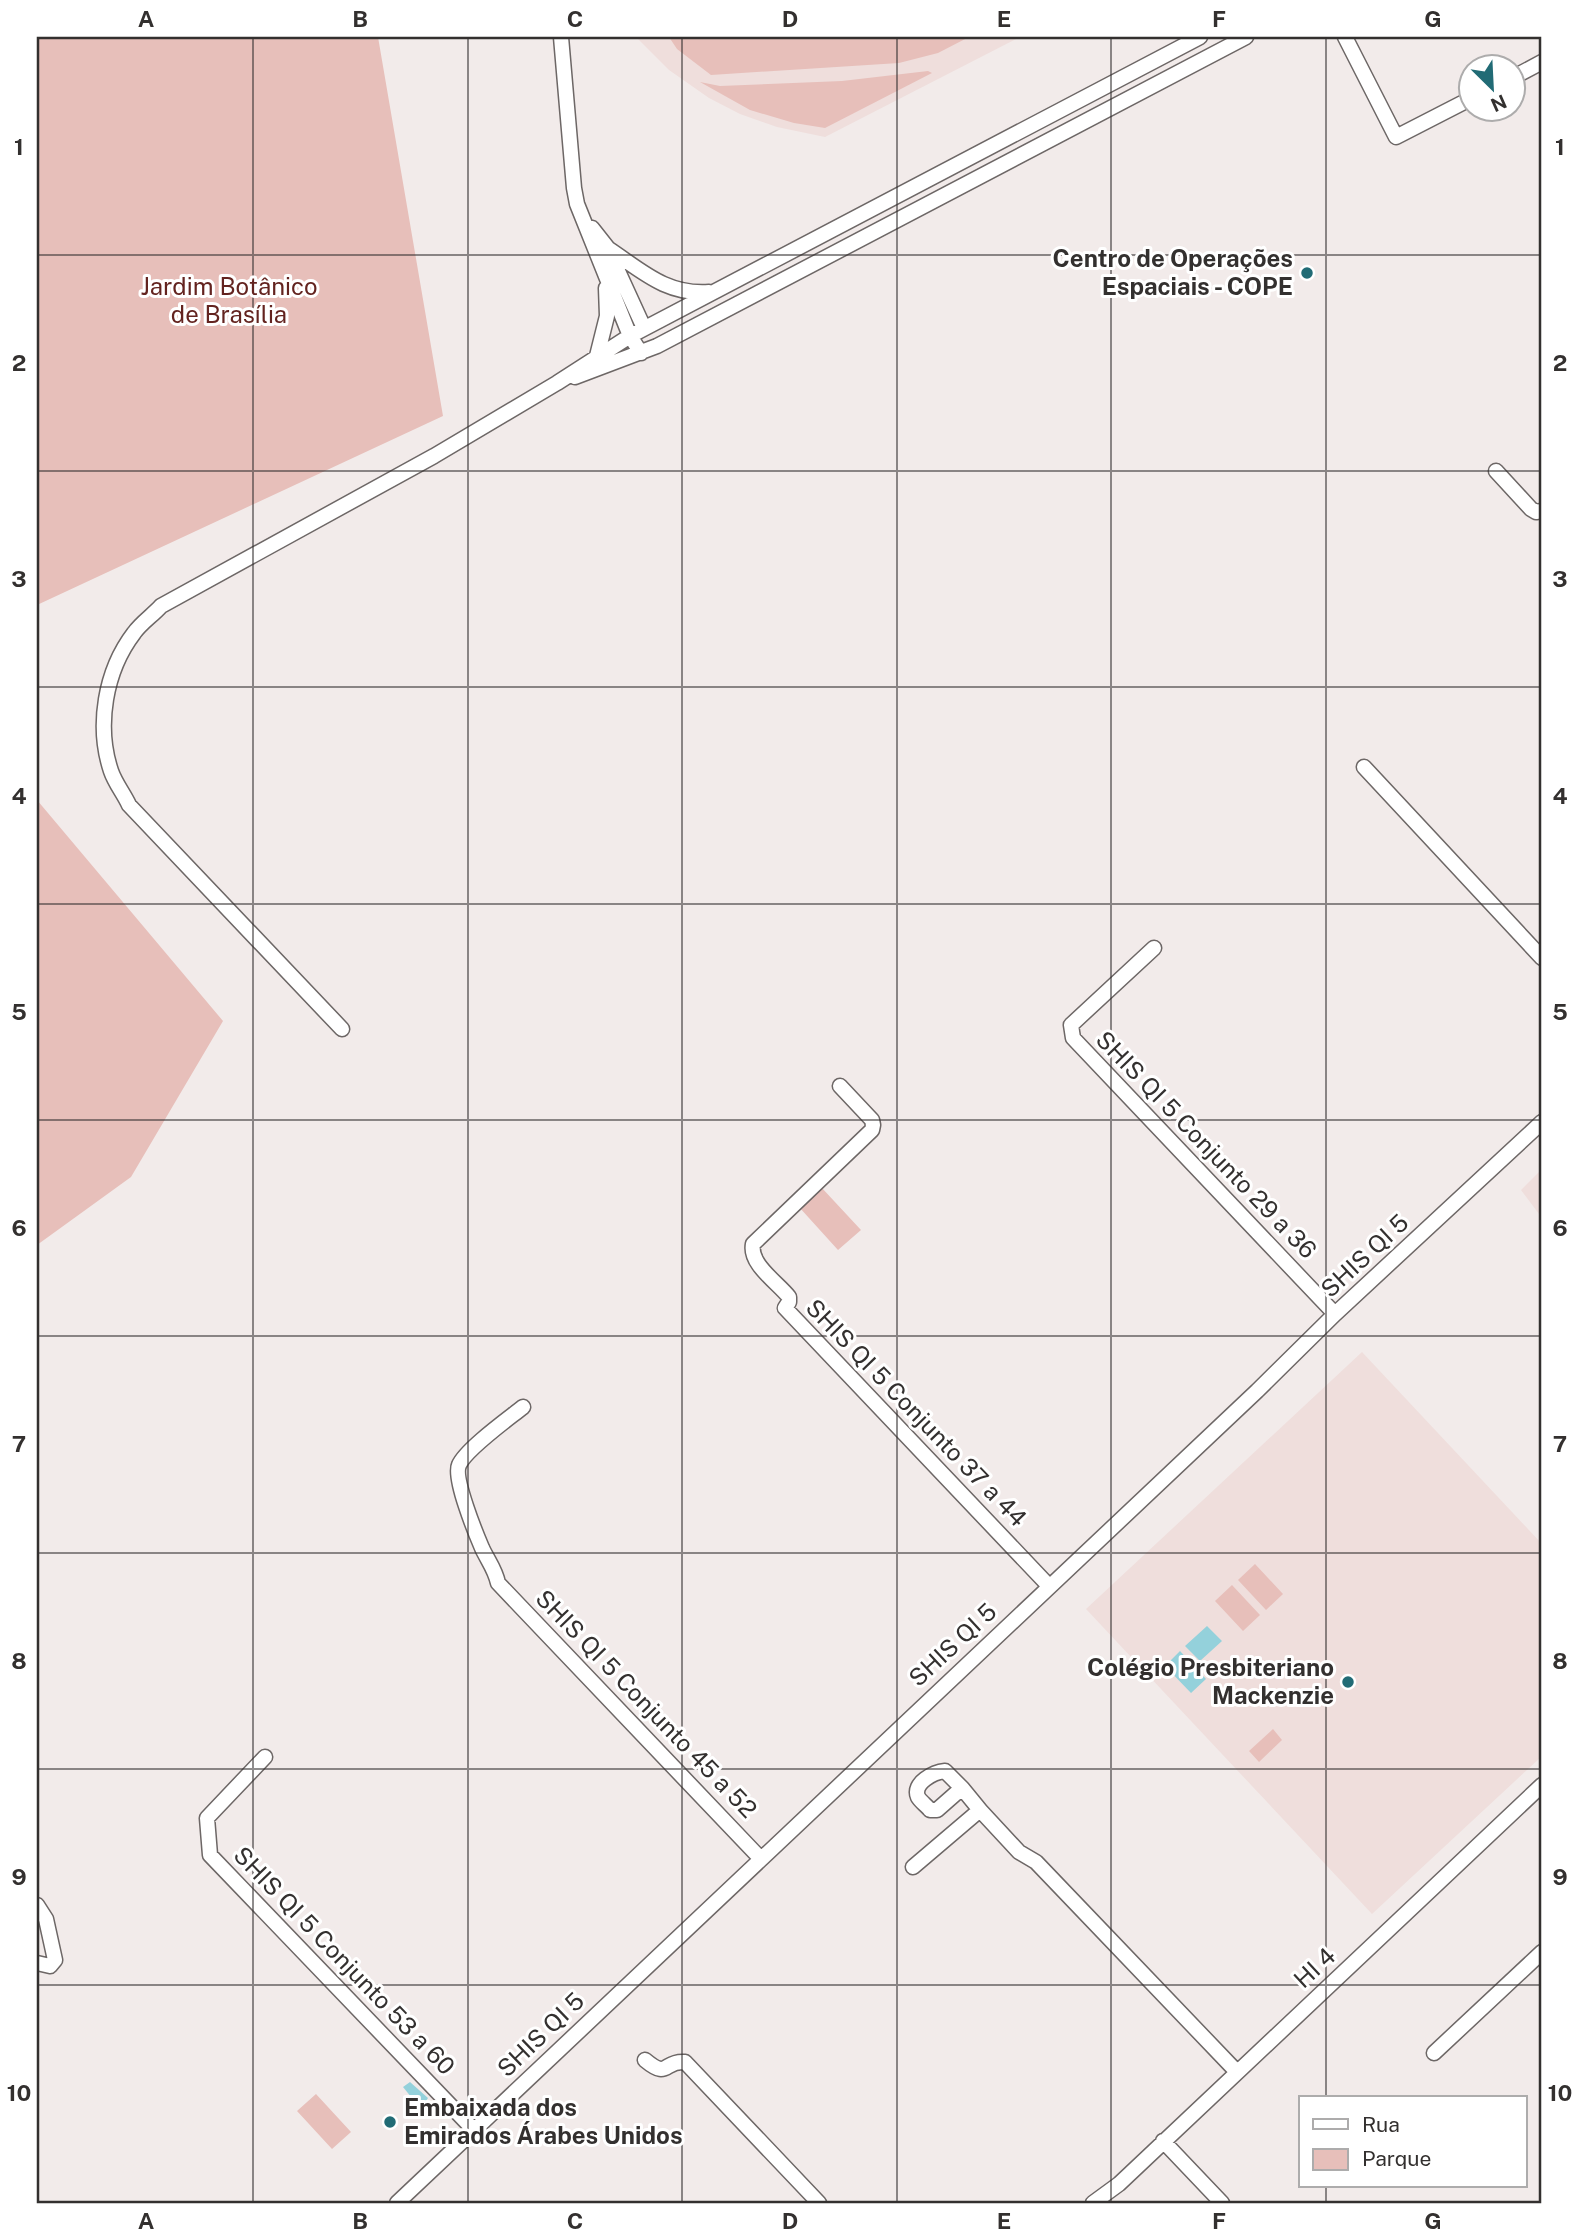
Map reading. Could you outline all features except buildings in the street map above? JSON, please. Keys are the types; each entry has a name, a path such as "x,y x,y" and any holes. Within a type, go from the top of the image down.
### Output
{"street":[{"path":"561,37 573,188 606,280 640,354"},
{"path":"342,1029 129,805 111,772 103,733 104,701 119,660 134,632 161,606 434,456 644,328 1200,37"},
{"path":"557,383 640,354 1246,37"},
{"path":"1345,37 1396,137 1456,107"},
{"path":"1526,71 1542,62"},
{"path":"582,215 607,247 644,328"},
{"path":"607,247 666,287 690,293 714,291"},
{"path":"597,356 607,316 606,280"},
{"path":"1496,471 1531,509 1542,511"},
{"path":"1364,767 1542,958"},
{"name":"SHIS QI 5 Conjunto 29 a 36","path":"1154,948 1071,1026 1073,1038 1335,1314"},
{"name":"SHIS QI 5 Conjunto 37 a 44","path":"840,1086 872,1120 872,1130 753,1244 752,1252 756,1261 789,1297 785,1308 1049,1586"},
{"name":"SHIS QI 5","path":"397,2203 1257,1391 1335,1314 1542,1122"},
{"name":"SHIS QI 5 Conjunto 45 a 52","path":"523,1406 464,1457 457,1468 478,1537 493,1565 498,1583 760,1858"},
{"name":"SHIS QI 5 Conjunto 53 a 60","path":"265,1757 207,1818 210,1855 474,2130"},
{"name":"HI 4","path":"1103,2203 1163,2141 1542,1785"},
{"path":"962,1787 1019,1852 1035,1862 1237,2072"},
{"path":"913,1867 980,1810"},
{"path":"37,1905 46,1919 55,1955 50,1966 37,1963"},
{"path":"1434,2053 1542,1952"},
{"path":"645,2060 656,2069 662,2070 680,2061 685,2062 819,2203"},
{"path":"1163,2141 1222,2203"},
{"name":"HI 4","path":"1093,2203 1119,2184"}],"shaded area":[{"path":"636,37 1020,37 825,137 777,127 740,114 709,98 669,70"},
{"path":"1542,1169 1542,1218 1521,1190"},
{"name":"Colégio Presbiteriano Mackenzie","path":"1362,1352 1542,1544 1542,1756 1372,1914 1086,1609"}],"green space":[{"name":"Jardim Botânico de Brasília","path":"37,37 378,37 443,416 37,605"},
{"path":"669,37 969,37 938,53 899,63 711,75 677,49"},
{"path":"928,71 932,73 825,128 794,123 750,110 700,82 720,86 842,81"},
{"path":"37,800 223,1021 131,1177 37,1245"},
{"path":"821,1187 861,1230 838,1250 799,1207"},
{"path":"1255,1564 1283,1594 1266,1610 1238,1580"},
{"path":"1232,1585 1260,1615 1243,1631 1215,1601"},
{"path":"1273,1729 1282,1740 1259,1762 1249,1751"},
{"path":"316,2094 351,2132 332,2149 297,2111"}],"water":[{"path":"1207,1626 1222,1641 1200,1661 1185,1646"},
{"path":"1180,1651 1206,1679 1191,1693 1165,1666"},
{"path":"410,2082 428,2098 426,2101 416,2103 403,2087"}],"place":[{"name":"Centro de Operações Espaciais - COPE","path":"1307,273"},
{"name":"Colégio Presbiteriano Mackenzie","path":"1348,1682"},
{"name":"Embaixada dos Emirados Árabes Unidos","path":"390,2122"}]}
